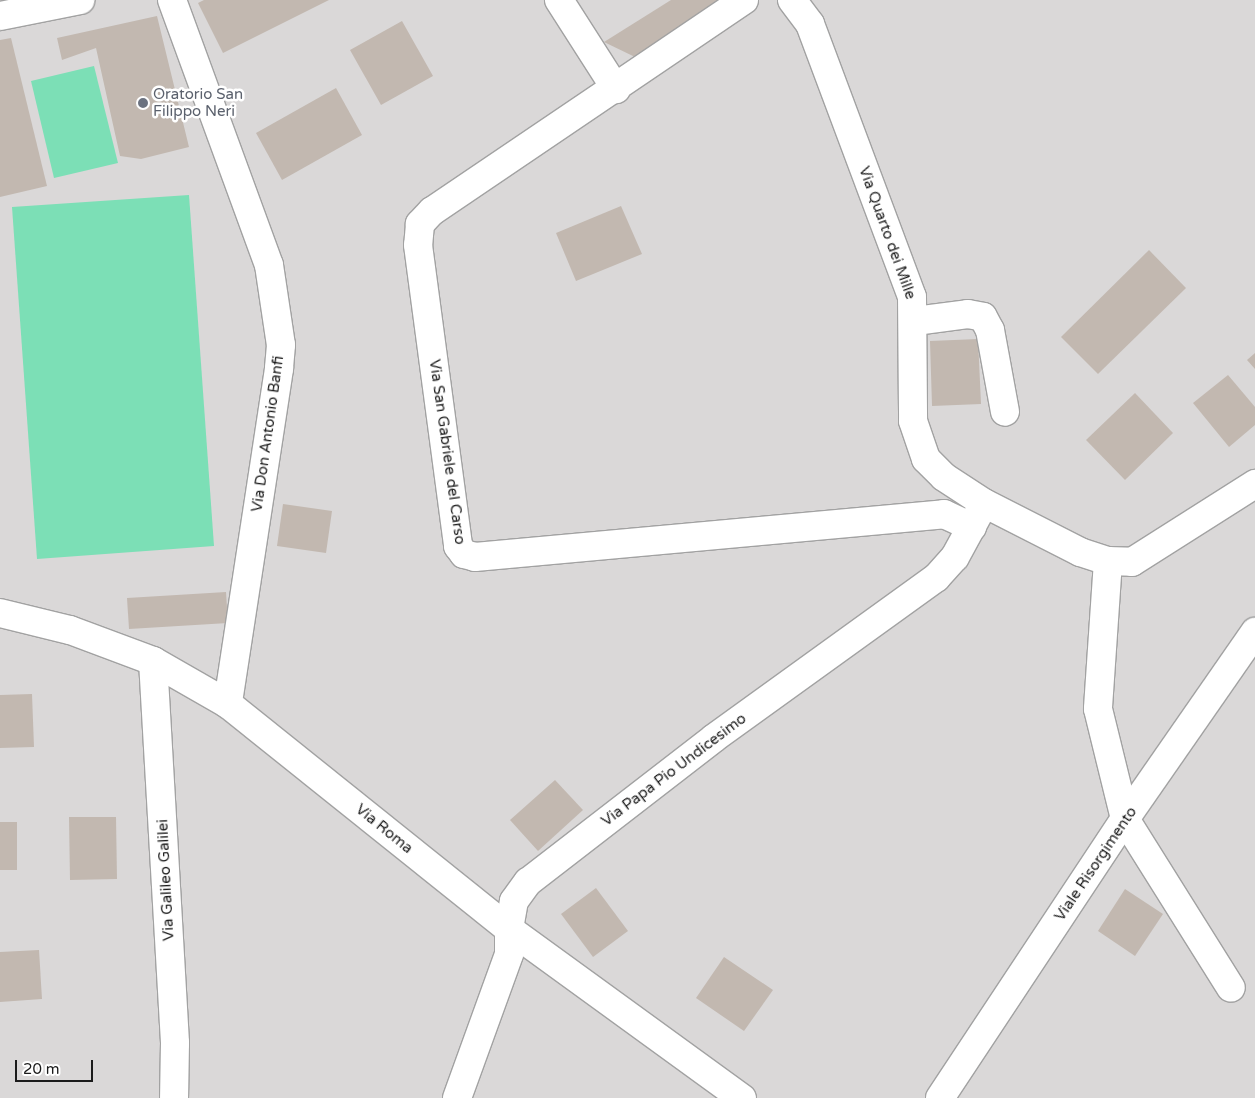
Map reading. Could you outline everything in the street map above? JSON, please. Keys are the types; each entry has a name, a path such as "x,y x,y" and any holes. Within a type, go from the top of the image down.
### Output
{"street":[{"path":"0,16 80,0"},
{"name":"Via Don Antonio Banfi","path":"172,0 269,265 280,345 280,370 228,704"},
{"path":"559,0 616,89 744,0"},
{"name":"Via Quarto dei Mille","path":"792,0 810,24 912,297 915,321 913,421 919,444 926,459 978,515 1108,561 1132,562 1255,484"},
{"name":"Via San Gabriele del Carso","path":"616,89 432,211 420,224 418,245 458,546 464,554 475,557 944,514 978,515"},
{"path":"915,321 968,314 983,317 990,330 1005,412"},
{"name":"Via Papa Pio Undicesimo","path":"457,1098 509,954 509,929 514,901 528,882 714,738 936,578 954,557 978,515"},
{"path":"1108,561 1098,709 1125,819 1231,988"},
{"name":"Via Roma","path":"0,613 70,630 153,661 228,704 509,929 742,1098"},
{"name":"Viale Risorgimento","path":"940,1098 1125,819 1255,632"},
{"name":"Via Galileo Galilei","path":"153,661 175,1043 174,1098"}],"shaded area":[{"path":"0,0 1255,0 1255,1098 0,1098"}],"green space":[{"path":"94,66 118,163 54,178 31,81"},
{"path":"189,195 214,546 37,559 12,207"}],"building":[{"path":"204,0 329,0 223,53 198,3"},
{"path":"671,0 721,0 635,57 604,42"},
{"name":"Oratorio San Filippo Neri","path":"157,16 189,147 141,159 120,156 96,48 62,60 57,38"},
{"path":"402,21 433,76 381,105 350,50"},
{"path":"11,38 47,186 0,197 0,40"},
{"path":"336,88 362,135 282,180 256,133"},
{"path":"621,206 642,254 576,281 556,233"},
{"path":"1149,250 1186,288 1098,374 1061,337"},
{"path":"978,339 981,404 932,406 930,341"},
{"path":"1255,353 1255,369 1247,360"},
{"path":"1228,375 1255,407 1255,425 1229,447 1193,403"},
{"path":"1135,393 1173,433 1125,480 1086,440"},
{"path":"283,504 332,511 326,553 277,546"},
{"path":"226,592 228,623 129,629 127,598"},
{"path":"32,694 34,747 0,748 0,695"},
{"path":"555,780 583,810 538,851 510,820"},
{"path":"69,817 116,817 117,879 70,880"},
{"path":"0,822 17,822 17,870 0,870"},
{"path":"596,888 628,931 593,957 561,914"},
{"path":"1125,889 1163,914 1135,956 1098,931"},
{"path":"39,950 42,999 0,1002 0,952"},
{"path":"724,957 773,990 744,1031 696,998"}],"place":[{"name":"Oratorio San Filippo Neri","path":"143,103"}]}
